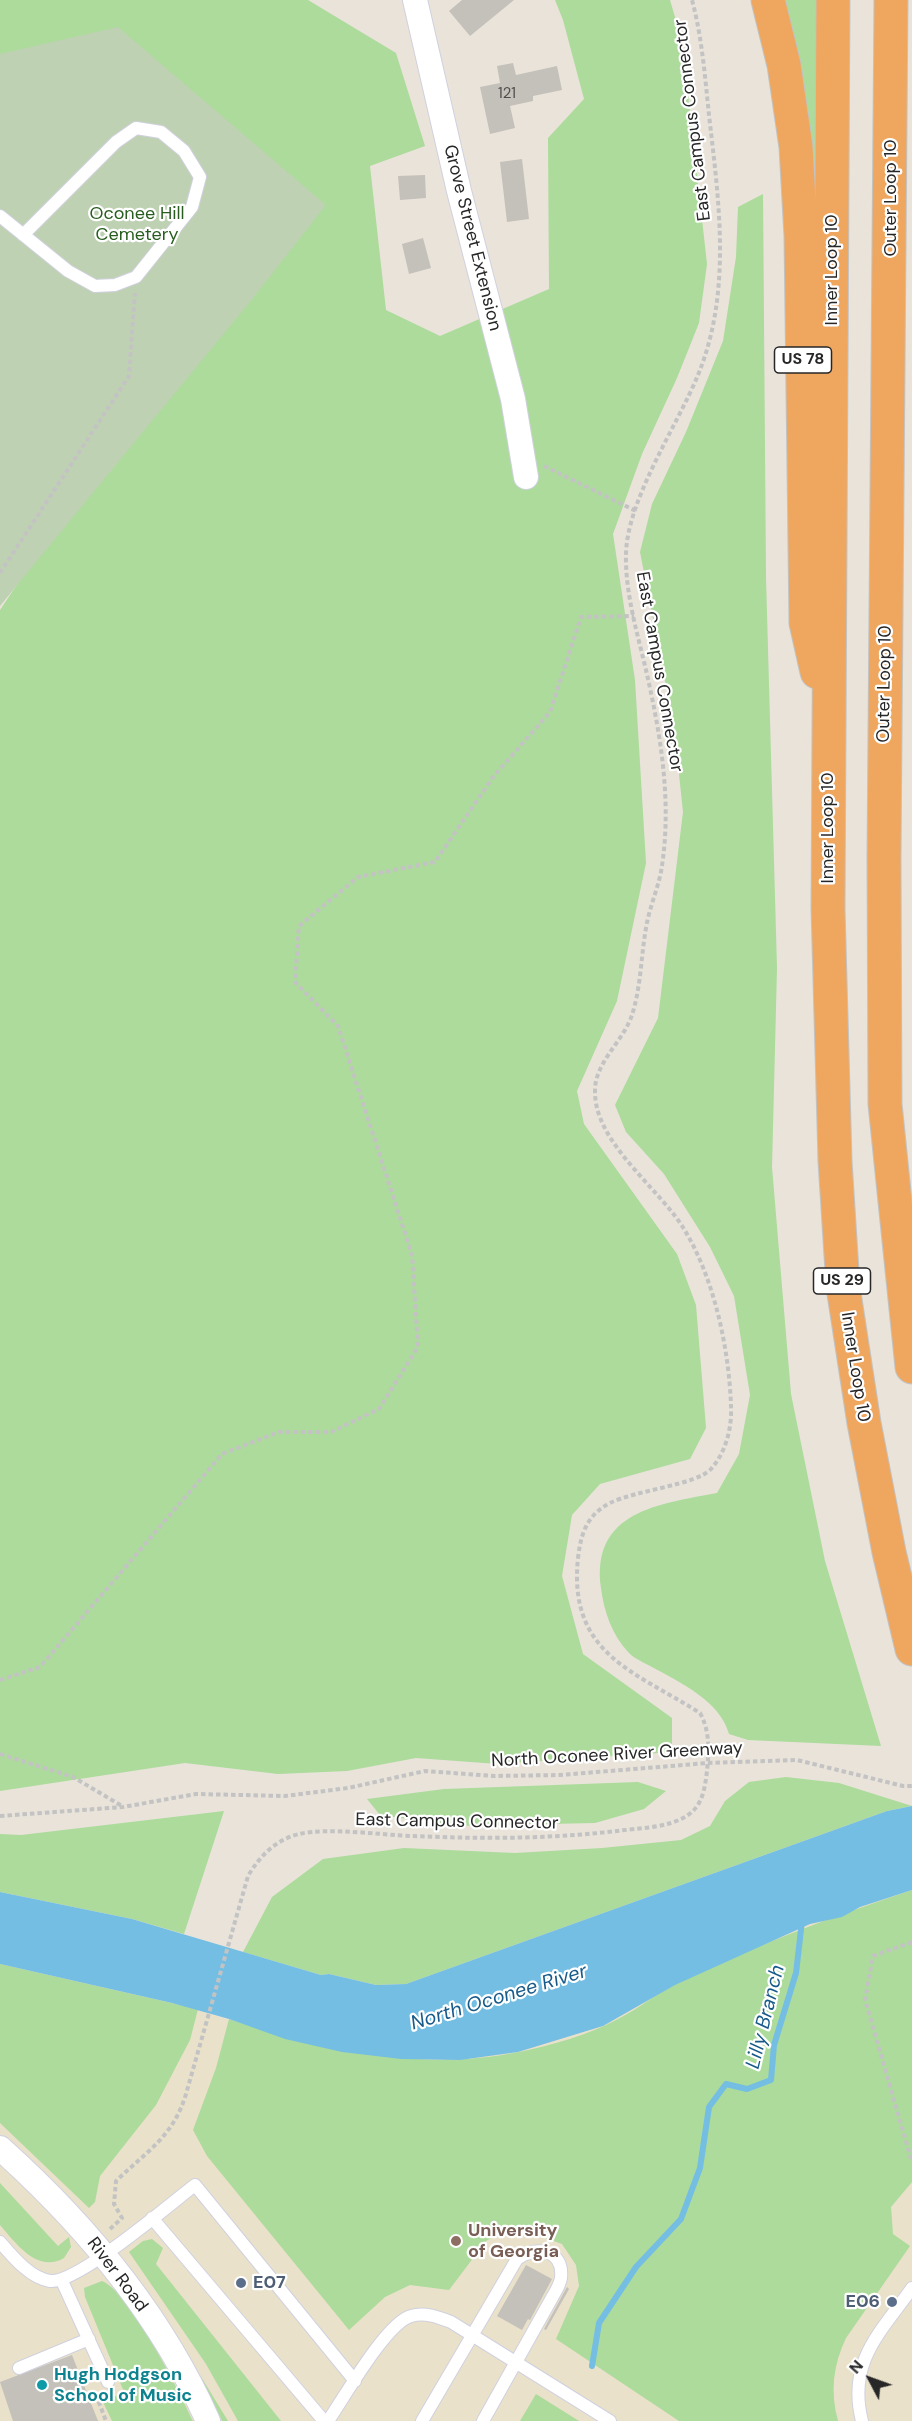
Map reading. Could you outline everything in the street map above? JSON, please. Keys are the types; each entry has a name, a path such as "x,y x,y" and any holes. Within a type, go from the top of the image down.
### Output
{"highway":[{"name":"US 78","path":"768,0 784,64 796,147 801,236 806,623 829,720"},
{"name":"Inner Loop 10","path":"833,0 829,720 830,1032 843,1287 864,1423 889,1552 912,1649"},
{"name":"Outer Loop 10","path":"891,0 891,244 884,857 885,1104 912,1367"},
{"path":"891,244 904,202 912,122"}],"street":[{"name":"Grove Street Extension","path":"415,0 456,180 513,399 524,466"},
{"name":"River Road","path":"0,2148 31,2176 104,2255 168,2345 208,2421"}],"lane":[{"path":"0,216 23,235 68,271 95,286 116,285 136,277 192,207 200,177 184,151 161,132 136,128 116,142 23,235"},
{"path":"0,2242 38,2277 62,2281 104,2255 195,2185 356,2381"},
{"path":"152,2218 326,2421 385,2337 409,2316 427,2314 451,2322 610,2421"},
{"path":"422,2421 517,2259 527,2251 541,2249 553,2255 560,2264 561,2279 483,2421"},
{"path":"62,2281 110,2388"},
{"path":"862,2421 857,2388 861,2364 866,2352 912,2288"},
{"path":"19,2368 89,2339"}],"path":[{"name":"East Campus Connector","path":"109,2229 122,2218 114,2204 116,2181 162,2140 175,2124 183,2105 245,1887 261,1856 285,1839 315,1832 483,1838 573,1836 671,1823 689,1815 701,1800 708,1763 707,1733 700,1713 603,1652 592,1636 579,1593 577,1571 580,1544 587,1521 604,1506 634,1493 698,1478 711,1468 730,1431 732,1406 716,1306 708,1279 685,1230 610,1135 598,1115 595,1101 598,1073 625,1032 634,1010 645,932 660,875 663,852 664,759 634,615 627,576 626,550 636,511 700,371 719,296 720,208 704,74 692,0"},
{"path":"0,573 129,376 136,277"},
{"path":"524,466 636,511"},
{"path":"0,1680 40,1667 222,1454 279,1431 331,1432 380,1409 417,1347 412,1255 338,1026 295,982 299,926 358,877 435,862 493,777 550,712 581,617 634,615"},
{"path":"0,1754 73,1777 123,1807"},
{"name":"North Oconee River Greenway","path":"0,1816 123,1807 196,1794 285,1796 322,1792 425,1772 494,1776 560,1775 708,1763 797,1760 903,1786 912,1786"},
{"path":"912,1942 873,1956 865,2000 912,2162"},
{"path":"98,2400 110,2388"},
{"path":"94,2394 106,2421"}],"shaded area":[{"name":"University of Georgia","path":"912,1890 912,2421 0,2421 0,1964 172,2003 257,2028 371,2057"}],"green space":[{"path":"0,0 308,0 396,53 425,146 370,166 386,310 440,336 549,289 548,138 584,99 563,20 555,0 670,0 682,41 707,264 699,323 642,454 613,534 635,680 646,863 617,1001 577,1091 584,1124 677,1254 696,1305 706,1428 690,1459 600,1484 572,1515 562,1576 583,1654 672,1718 672,1752 498,1764 416,1758 347,1771 278,1774 185,1763 0,1791 0,610 103,456 0,74"},
{"path":"784,0 821,0 821,233"},
{"name":"Oconee Hill Cemetery","path":"118,27 326,205 254,297 0,606 0,54"},
{"path":"763,194 766,578 777,968 772,1167 791,1394 825,1561 881,1746 748,1740 729,1734 717,1712 698,1694 629,1653 618,1639 610,1623 601,1588 601,1562 607,1542 618,1527 652,1508 717,1493 739,1454 750,1395 734,1296 710,1247 664,1174 626,1132 615,1105 658,1018 683,812 674,727 640,552 652,504 686,432 723,341 736,257 738,207"},
{"path":"786,1777 839,1783 912,1806 887,1811 406,1984 376,1985 329,1974 321,1975 243,1952 272,1897 323,1859 404,1848 515,1853 602,1848 681,1840 710,1826 725,1801 749,1782"},
{"path":"638,1782 666,1791 644,1809 595,1823 455,1826 380,1815 367,1799 444,1789"},
{"path":"224,1811 184,1934 132,1919 0,1892 0,1834 21,1835"},
{"path":"912,1890 912,2182 891,2207 893,2234 910,2246 846,2338 838,2358 834,2379 834,2400 838,2421 679,2421 556,2339 579,2286 576,2265 562,2244 512,2226 486,2241 449,2290 410,2285 385,2297 349,2330 207,2156 193,2130 216,2068 229,2019 300,2040 372,2055 445,2060 482,2058 519,2052 557,2043 595,2030 676,1984 734,1957"},
{"path":"0,1964 198,2009 190,2040 156,2105 100,2176 95,2202 89,2208 0,2123"},
{"path":"0,2183 58,2246 69,2237 71,2247 64,2258 54,2262 36,2259 20,2247 0,2225"},
{"path":"152,2239 163,2248 156,2264 281,2421 238,2421 206,2364 129,2252 143,2241"},
{"path":"102,2281 114,2289 140,2322 193,2421 112,2421 103,2402 124,2392 85,2297 84,2288"},
{"path":"200,2375 228,2421 222,2421"},
{"path":"536,2394 579,2421 520,2421"}],"water":[{"name":"North Oconee River","path":"912,1806 912,1890 860,1907 842,1917 810,1924 675,1985 603,2026 518,2052 460,2060 401,2059 342,2052 285,2039 229,2019 172,2003 0,1964 0,1892 132,1919 321,1975 329,1974 376,1985 406,1984 887,1811"}],"building":[{"path":"462,0 514,0 470,36 449,11"},
{"path":"513,63 516,75 557,66 562,90 533,96 533,101 510,106 515,128 490,134 480,87 500,83 497,66"},
{"path":"522,159 529,219 507,222 500,162"},
{"path":"425,175 426,198 400,200 398,176"},
{"path":"423,238 431,268 409,274 402,244"},
{"path":"526,2265 552,2279 530,2320 528,2319 522,2330 497,2316"},
{"path":"567,2287 569,2289 546,2330 544,2329"},
{"name":"Hugh Hodgson School of Music","path":"72,2355 98,2421 13,2421 0,2382"}],"waterway":[{"name":"Lilly Branch","path":"592,2366 599,2323 636,2267 681,2219 700,2168 709,2107 726,2084 747,2089 771,2080 774,2045 796,1973 802,1921"}],"place":[{"name":"University of Georgia","path":"456,2241"},
{"name":"E07","path":"241,2283"},
{"name":"E06","path":"892,2302"},
{"name":"Hugh Hodgson School of Music","path":"42,2385"}]}
